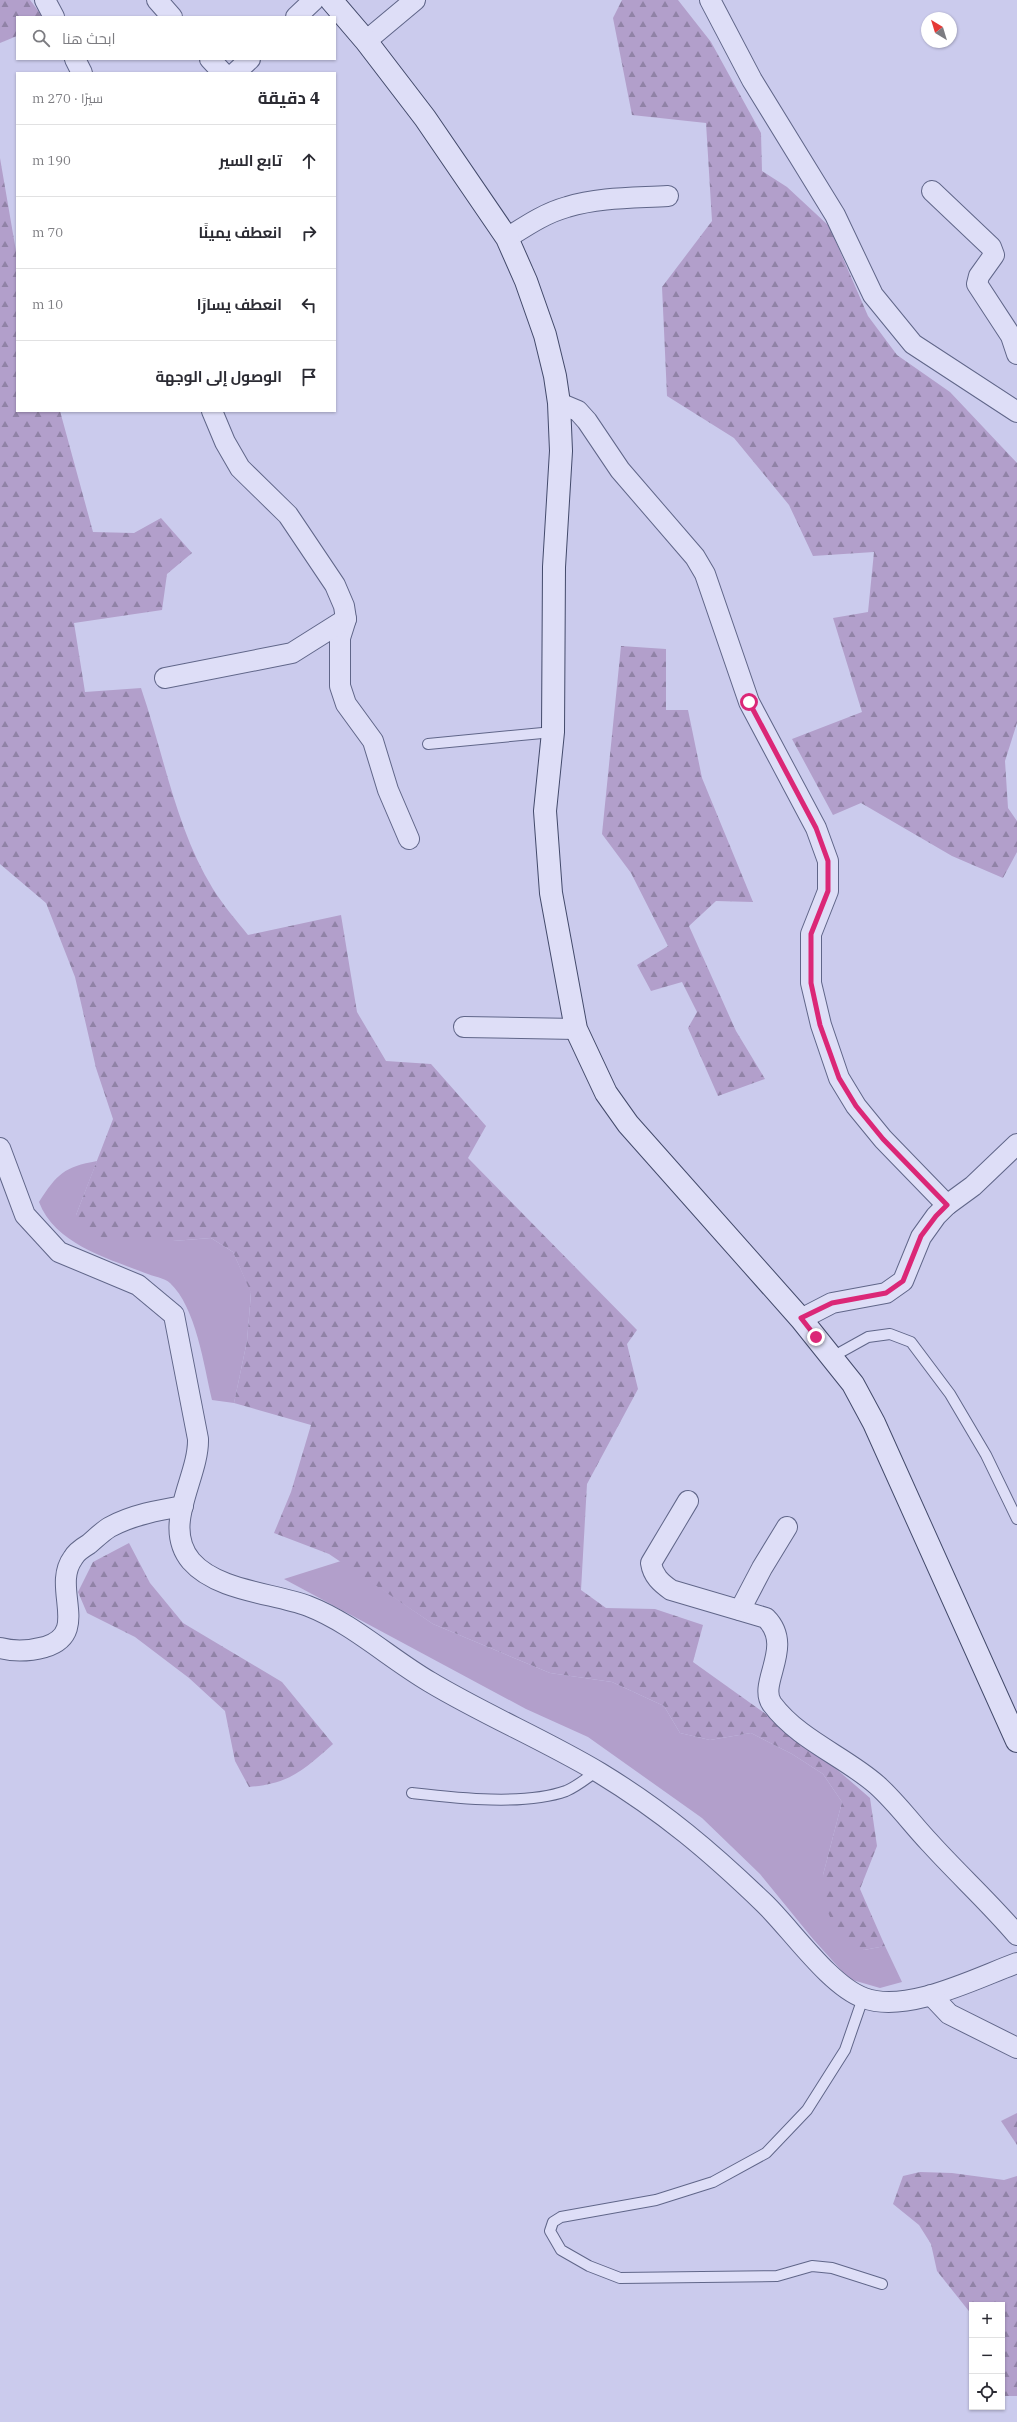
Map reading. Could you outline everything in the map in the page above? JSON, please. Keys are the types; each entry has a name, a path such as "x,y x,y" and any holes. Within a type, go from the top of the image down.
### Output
{"street":[{"path":"45,0 53,16"},
{"path":"157,0 171,16"},
{"path":"297,16 314,0"},
{"path":"331,0 366,42 425,118 507,238 526,281 544,334 555,376 559,403 561,451 554,567 553,732 545,810 551,893 576,1029 606,1093 628,1124 801,1318 853,1384 874,1423 1017,1741"},
{"path":"366,42 415,0"},
{"path":"710,0 752,80 835,215 873,296 913,344 1017,412"},
{"path":"76,60 82,72"},
{"path":"211,60 222,72"},
{"path":"236,72 249,60"},
{"path":"932,191 991,247 994,255 979,276 977,284 1011,336 1017,354"},
{"path":"507,238 540,218 567,207 609,200 668,196"},
{"path":"559,403 578,411 587,421 620,470 695,557 705,574 749,702 816,828 828,861 828,891 811,934 811,983 820,1025 839,1078 856,1106 883,1139 947,1205"},
{"path":"212,412 224,442 240,468 288,515 335,585 344,606 346,619 340,638 340,686 346,704 373,741 388,790 409,839"},
{"path":"165,678 292,652 346,619"},
{"path":"464,1027 576,1029"},
{"path":"801,1318 832,1303 886,1293 903,1281 921,1236 936,1216 947,1205 973,1186 1017,1144"},
{"path":"0,1148 26,1215 59,1252 138,1285 174,1315 198,1439 198,1454 178,1522 188,1556 191,1560 219,1581 309,1606 348,1628 429,1682 597,1771 653,1806 688,1833 768,1906 831,1976 863,1998 889,2002 916,1999 1017,1963"},
{"path":"688,1501 651,1563 652,1571 660,1582 671,1590 766,1618 774,1626 778,1637 777,1653 769,1690 771,1702 802,1732 860,1772 886,1794 928,1842 996,1911 1017,1935"},
{"path":"0,1648 13,1651 34,1650 54,1644 66,1633 69,1622 66,1574 72,1558 110,1527 155,1511 183,1506"},
{"path":"740,1610 762,1568 787,1527"},
{"path":"931,1994 949,2014 1017,2048"}],"lane":[{"path":"428,744 553,732"},
{"path":"832,1357 868,1337 890,1334 910,1342 931,1366 950,1394 986,1455 1017,1519"},
{"path":"412,1793 460,1799 516,1798 548,1795 566,1791 597,1771"},
{"path":"863,1998 845,2050 806,2110 766,2152 712,2182 656,2200 561,2217 553,2222 550,2231 561,2250 589,2266 620,2278 777,2276 812,2266 832,2268 882,2284"}],"green space":[{"path":"0,0 30,0 42,16 16,16 16,36 0,43"},
{"path":"622,0 678,0 711,42 761,133 762,171 787,187 829,226 868,316 897,355 950,392 1017,463 1017,723 1005,761 1008,808 1017,821 1017,852 1003,878 952,856 861,803 833,815 792,739 862,712 833,618 868,612 874,552 813,556 789,505 734,438 667,396 662,287 712,221 706,123 632,115 613,18"},
{"path":"0,158 16,251 16,412 60,412 93,532 134,533 161,518 192,553 167,574 162,610 74,623 85,692 141,688 189,842 213,889 225,907 248,935 341,915 357,1012 386,1061 431,1064 486,1126 468,1158 637,1330 627,1344 638,1389 587,1484 581,1590 606,1608 655,1609 703,1625 693,1662 805,1742 870,1798 877,1846 860,1889 885,1946 864,1950 837,1932 825,1906 823,1875 842,1802 823,1774 792,1754 751,1733 710,1740 680,1733 664,1706 612,1682 550,1673 433,1624 329,1554 274,1533 291,1492 311,1425 234,1403 247,1341 251,1293 233,1252 211,1238 173,1241 88,1240 76,1215 113,1119 96,1068 75,977 46,903 0,864"},
{"path":"621,646 666,649 666,710 688,710 702,778 753,902 716,901 689,926 736,1031 765,1079 718,1096 688,1028 697,1012 682,982 651,991 637,965 668,946 631,873 602,834"},
{"path":"97,1161 76,1215 173,1241 211,1238 233,1252 251,1292 247,1341 234,1403 212,1400 193,1322 179,1294 170,1283 84,1248 57,1229 39,1202 62,1173 77,1166"},
{"path":"129,1543 150,1583 183,1623 282,1682 333,1744 304,1768 286,1779 275,1783 249,1787 235,1761 225,1711 189,1678 135,1637 87,1613 78,1592 93,1562"},
{"path":"341,1561 433,1624 550,1673 612,1682 664,1706 680,1733 710,1740 751,1733 792,1754 823,1774 842,1802 823,1875 864,1950 885,1946 902,1982 880,1988 849,1979 813,1939 760,1874 702,1818 588,1737 526,1709 284,1579"},
{"path":"1017,2113 1017,2145 1001,2121"},
{"path":"920,2172 952,2173 1004,2180 1017,2176 1017,2396 1005,2396 1005,2302 969,2302 969,2311 937,2271 931,2244 919,2225 893,2204 903,2176"}],"route":[{"path":"749,702 816,828 828,861 830,873 828,891 811,934 811,983 820,1025 839,1078 856,1106 883,1139 947,1205 936,1216 921,1236 903,1281 886,1293 832,1303 801,1318 816,1337"}]}
